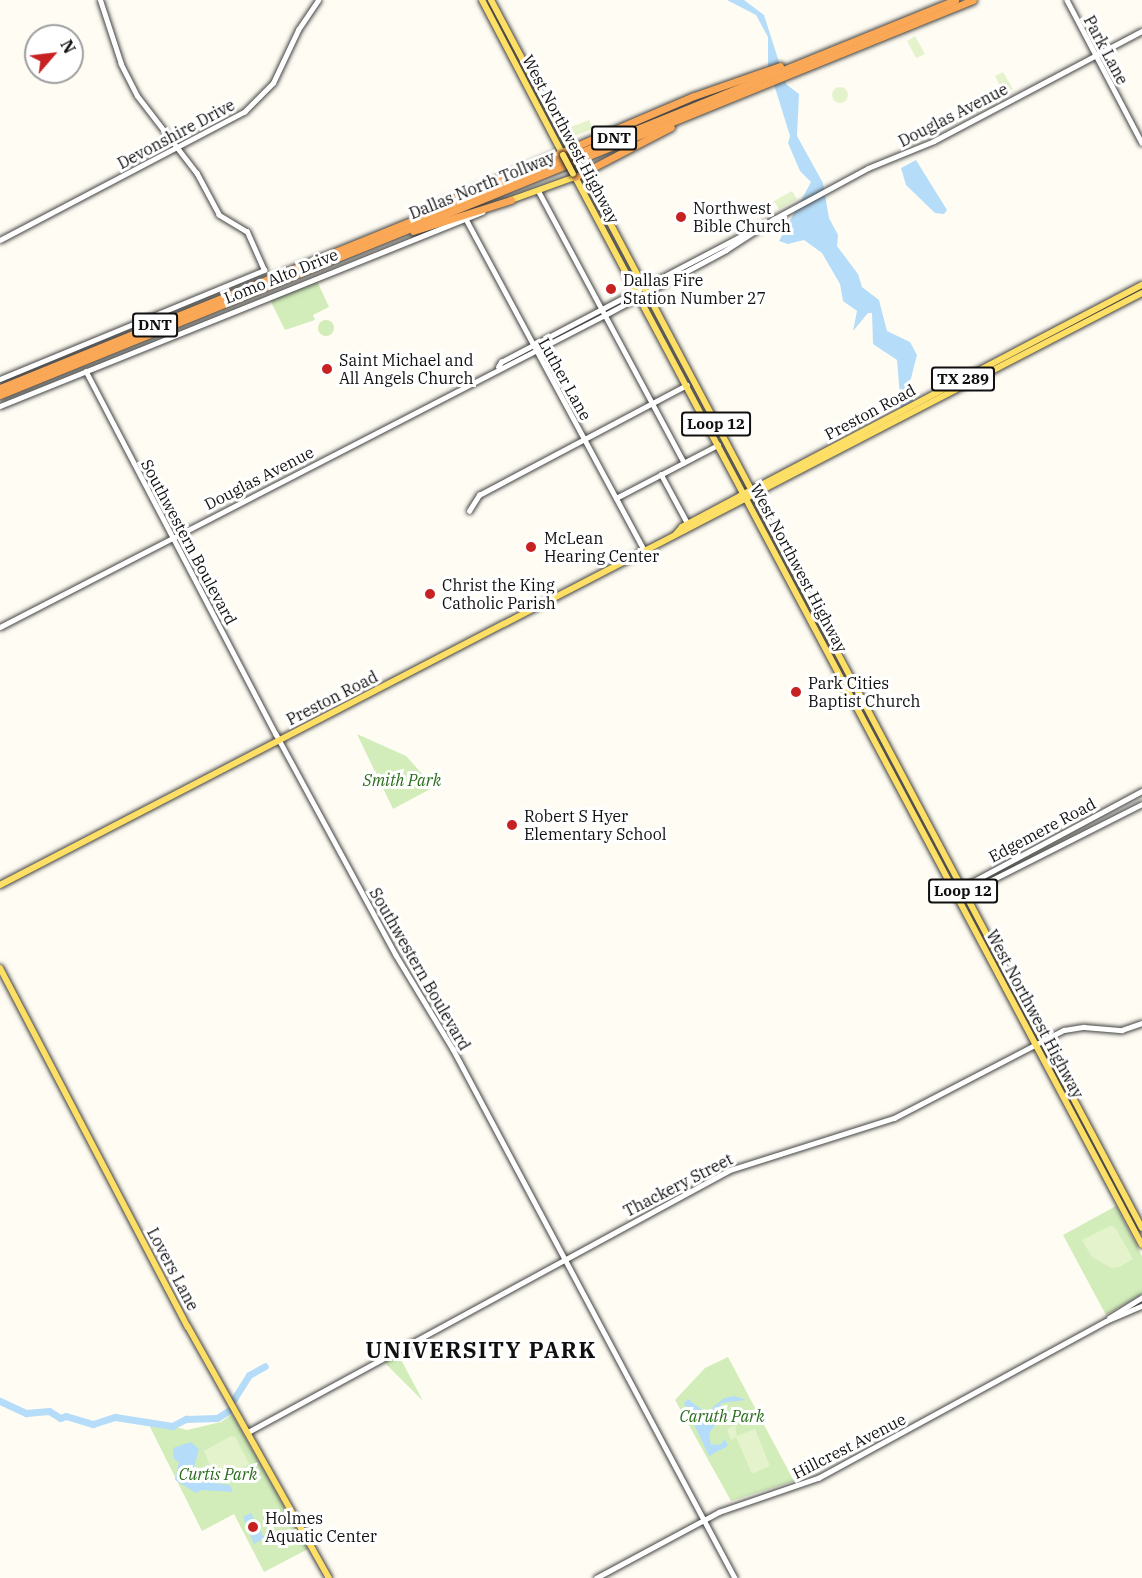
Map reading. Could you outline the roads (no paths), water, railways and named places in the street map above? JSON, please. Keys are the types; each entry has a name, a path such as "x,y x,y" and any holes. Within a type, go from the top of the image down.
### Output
{"highway":[{"name":"Dallas North Tollway","path":"0,388 955,0"},
{"name":"Dallas North Tollway","path":"0,395 974,0"},
{"path":"410,221 461,194 694,96 817,55"},
{"path":"574,176 694,114"},
{"path":"396,234 511,200"}],"main road":[{"name":"West Northwest Highway","path":"482,0 855,703 1142,1228"},
{"name":"West Northwest Highway","path":"491,0 884,740 958,892 965,895 1142,1245"},
{"name":"Lomo Alto Drive","path":"511,200 557,185 574,176"},
{"path":"557,185 579,186"},
{"path":"629,278 636,274"},
{"name":"Preston Road","path":"753,493 1142,285"},
{"name":"Preston Road","path":"0,885 645,551 745,496 1142,293"},
{"path":"687,385 712,417"},
{"path":"855,703 861,704 884,740"},
{"name":"Lovers Lane","path":"0,968 186,1323 329,1578"},
{"path":"1095,1156 1102,1153"}],"street":[{"path":"0,379 264,270 247,232 219,215 197,174 130,84 100,0"},
{"name":"Devonshire Drive","path":"0,240 238,116 260,99 318,0"},
{"name":"Park Lane","path":"1066,0 1142,142"},
{"name":"Douglas Avenue","path":"498,367 504,368 605,315 645,290 868,168 940,138 1142,31"},
{"path":"538,190 599,310 605,315 684,462"},
{"name":"Lomo Alto Drive","path":"0,406 511,200"},
{"name":"Luther Lane","path":"466,219 645,551"},
{"name":"Douglas Avenue","path":"0,627 498,367 501,362 599,310 638,294"},
{"path":"577,322 580,328"},
{"path":"569,326 572,332"},
{"name":"Southwestern Boulevard","path":"86,371 280,740 565,1259 735,1578"},
{"path":"469,511 479,495 687,385"},
{"path":"616,498 718,444"},
{"path":"661,474 684,528"},
{"name":"Edgemere Road","path":"958,892 1142,792"},
{"name":"Edgemere Road","path":"965,895 1142,804"},
{"name":"Thackery Street","path":"248,1432 723,1173 894,1118 1072,1028 1122,1030 1142,1023"},
{"name":"Hillcrest Avenue","path":"596,1578 704,1520 824,1474 1106,1321 1142,1297"},
{"name":"Hillcrest Avenue","path":"1106,1321 1142,1306"}],"water":[{"path":"727,0 744,0 764,15 786,84 799,94 797,136 823,183 829,218 838,235 837,246 858,274 862,287 879,300 887,331 910,342 917,355 909,386 914,402 901,408 897,360 873,344 872,313 868,313 853,331 857,311 843,301 840,284 822,253 804,240 788,244 779,241 811,182 800,171 788,143 790,136 768,65 768,37 756,15"},
{"path":"916,160 947,210 944,214 935,213 906,185 901,168"},
{"path":"735,1396 746,1400 721,1403 719,1418 709,1434 711,1445 721,1444 725,1439 728,1446 709,1456 684,1403 688,1399 706,1413 724,1398"},
{"path":"191,1442 199,1449 194,1468 198,1481 230,1485 233,1492 202,1490 196,1493 175,1480 179,1462 174,1459 173,1448"},
{"name":"Holmes Aquatic Center","path":"251,1513 264,1538 254,1544 243,1517"}],"waterway":[{"path":"234,1399 249,1375 265,1366"},
{"path":"0,1401 26,1413 49,1411 60,1418 66,1416 93,1424 115,1417 172,1426 186,1419 217,1418 230,1410"}],"place":[{"name":"Northwest Bible Church","path":"681,217"},
{"name":"Dallas Fire Station Number 27","path":"611,289"},
{"name":"Saint Michael and All Angels Church","path":"327,369"},
{"name":"McLean Hearing Center","path":"531,547"},
{"name":"Christ the King Catholic Parish","path":"430,594"},
{"name":"Park Cities Baptist Church","path":"796,692"},
{"name":"Robert S Hyer Elementary School","path":"512,825"},
{"name":"Holmes Aquatic Center","path":"253,1527"}],"district":[{"name":"UNIVERSITY PARK","path":"481,1350"}],"park label":[{"name":"Smith Park","path":"402,780"},
{"name":"Caruth Park","path":"722,1416"},
{"name":"Curtis Park","path":"218,1474"}]}
